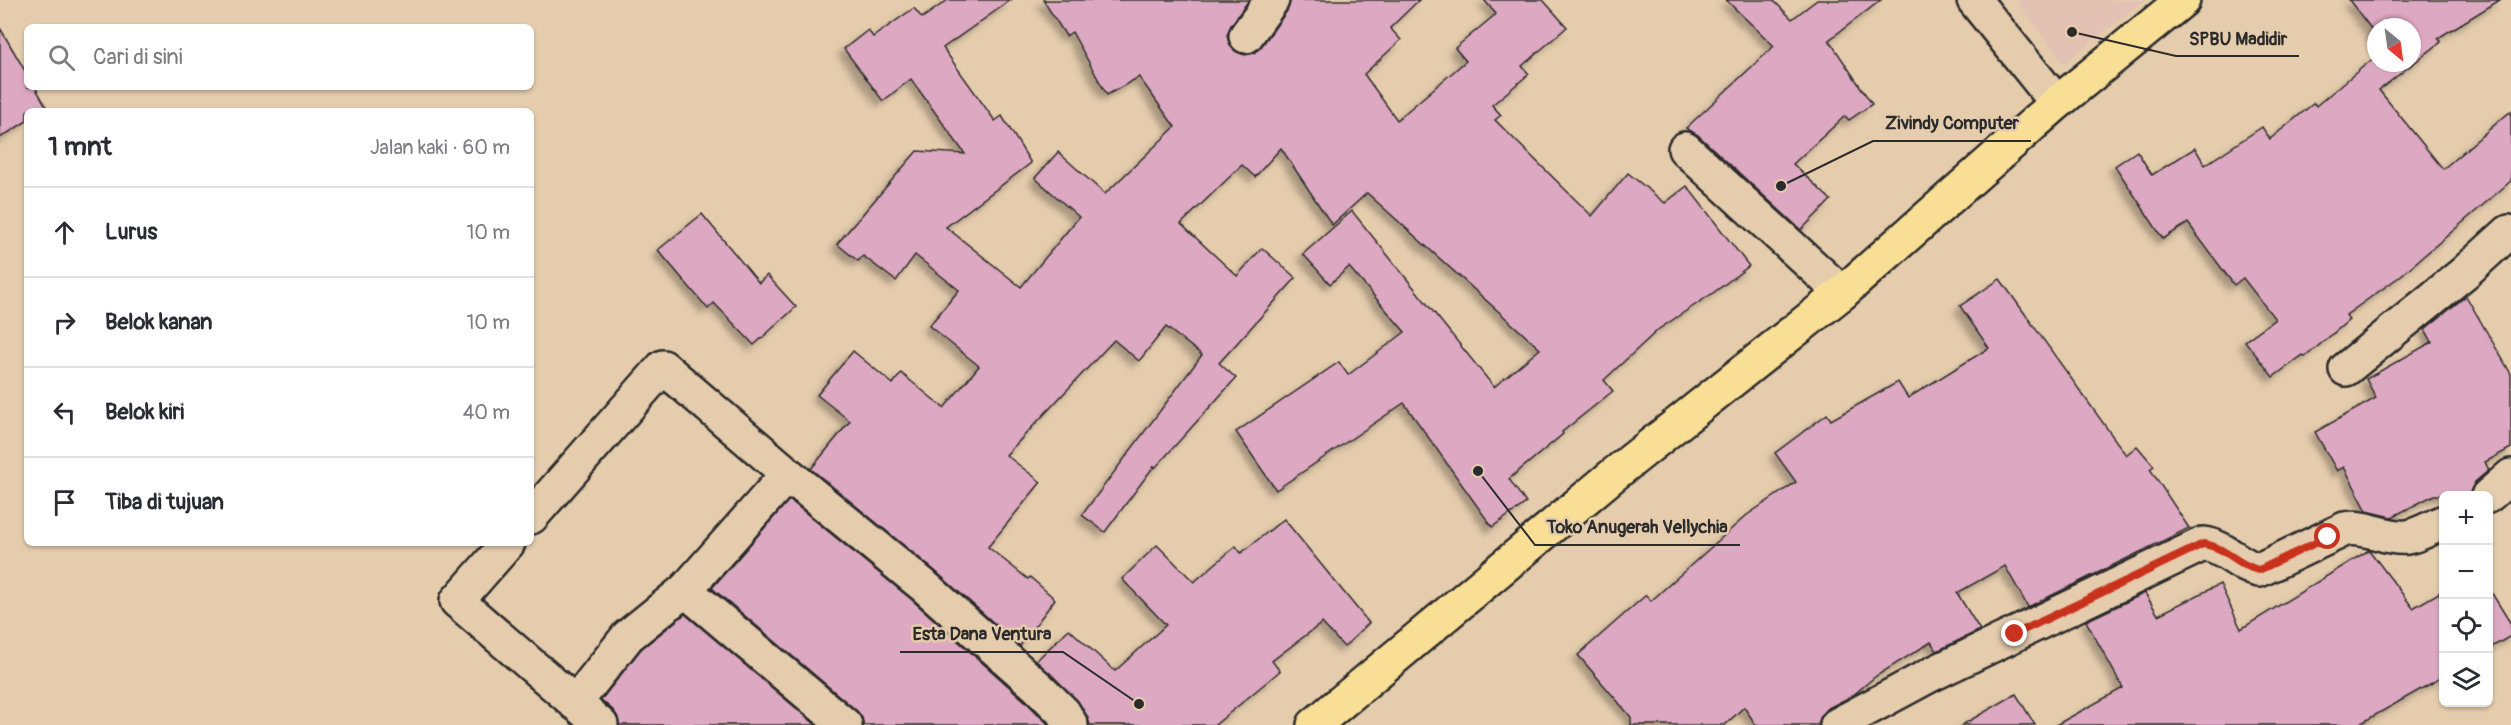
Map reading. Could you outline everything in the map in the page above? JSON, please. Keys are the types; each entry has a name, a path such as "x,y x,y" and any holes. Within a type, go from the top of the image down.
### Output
{"highway":[{"path":"1314,725 1612,476 1842,294 2057,103 2183,0"}],"street":[{"path":"1246,36 1272,0"},
{"path":"1974,0 2057,103"},
{"path":"1685,149 1842,294"},
{"path":"2346,369 2510,233"},
{"path":"534,514 663,367 923,585 1038,687 1064,713 1071,725"},
{"path":"2493,491 2511,476"},
{"path":"575,703 628,636 686,590 778,485 795,480"},
{"path":"1838,725 1932,674 2203,544 2215,545 2250,568 2259,570 2345,529 2356,527 2382,534 2409,537 2439,524"},
{"path":"505,546 457,602 601,725"},
{"path":"686,590 845,725"}],"shaded area":[{"path":"2016,0 2145,0 2064,63"}],"building":[{"path":"948,0 1011,0 943,48 995,121 1002,116 1031,163 946,227 1021,287 1079,217 1035,178 1058,152 1105,194 1175,127 1139,77 1107,95 1072,32 1066,36 1043,0 1249,0 1231,25 1227,35 1235,51 1245,55 1254,53 1261,47 1287,11 1290,0 1419,0 1390,28 1401,40 1364,74 1397,120 1466,61 1455,48 1496,14 1484,0 1543,0 1567,27 1522,66 1529,74 1492,105 1501,115 1495,120 1592,216 1628,173 1665,203 1687,186 1749,266 1659,329 1604,380 1613,391 1509,479 1526,503 1492,527 1404,403 1276,490 1236,432 1339,362 1348,375 1405,332 1349,267 1330,284 1303,254 1352,211 1494,387 1540,349 1367,193 1332,225 1281,148 1255,177 1242,165 1181,224 1237,276 1262,248 1296,278 1219,363 1236,378 1155,468 1154,466 1105,532 1082,515 1202,355 1166,327 1139,361 1114,340 1006,455 1041,482 988,547 1028,579 1030,577 1055,599 1020,646 935,571 811,469 850,421 817,395 853,351 893,384 901,373 944,408 979,366 929,326 959,290 915,255 896,281 863,256 858,261 837,244 917,151 965,154 911,79 883,101 844,49 868,30 873,37 914,8 922,18"},
{"path":"1726,0 1773,0 1792,19 1817,0 1881,0 1829,40 1872,104 1849,120 1845,116 1793,164 1831,200 1801,230 1698,135 1686,128 1774,46"},
{"path":"2349,0 2500,0 2438,38 2441,42 2421,57 2421,18 2367,18 2367,23"},
{"path":"0,28 24,69 24,90 37,90 47,108 24,108 24,123 0,138"},
{"path":"2367,64 2367,72 2402,72 2379,90 2443,169 2511,111 2511,181 2399,277 2346,315 2349,320 2305,357 2303,355 2273,377 2245,341 2275,319 2243,278 2234,285 2188,223 2163,239 2115,166 2137,151 2152,175 2195,148 2205,165 2262,127 2270,139 2314,103 2316,106"},
{"path":"702,214 759,283 767,275 796,307 754,345 714,303 708,309 658,250"},
{"path":"2000,279 2126,455 2137,446 2154,466 2150,469 2189,528 2028,607 2005,566 1957,593 1980,630 1937,651 1931,642 1876,676 1852,696 1828,708 1821,716 1818,725 1756,725 1744,707 1725,725 1631,725 1631,717 1578,655 1646,595 1651,601 1747,515 1796,482 1775,453 1827,414 1831,420 1898,382 1908,398 1989,348 1960,306"},
{"path":"2466,296 2511,374 2511,448 2485,462 2489,470 2475,482 2472,491 2439,491 2439,495 2434,495 2392,517 2367,511 2344,467 2337,471 2315,432 2376,398 2366,379 2432,342 2425,329"},
{"path":"788,501 791,501 911,599 1049,725 863,725 862,718 857,711 712,588"},
{"path":"1284,519 1369,623 1344,647 1322,623 1272,661 1280,671 1215,725 1090,725 1077,700 1036,661 1069,629 1115,671 1166,625 1122,579 1157,545 1194,582 1236,546 1241,553"},
{"path":"2369,550 2413,608 2439,593 2439,679 2358,725 2056,725 2123,688 2086,621 2145,593 2158,615 2220,584 2241,629"},
{"path":"2493,595 2511,624 2511,636 2493,646"},
{"path":"685,614 816,725 619,725 614,711 601,700 641,649"},
{"path":"2016,694 2035,725 1962,725"}],"place":[{"name":"SPBU Madidir","path":"2072,32"},
{"name":"Zivindy Computer","path":"1781,186"},
{"name":"Toko Anugerah Vellychia","path":"1478,471"},
{"name":"Esta Dana Ventura","path":"1139,704"}],"route":[{"path":"2015,634 2203,544 2215,545 2250,568 2259,570 2328,537"}]}
